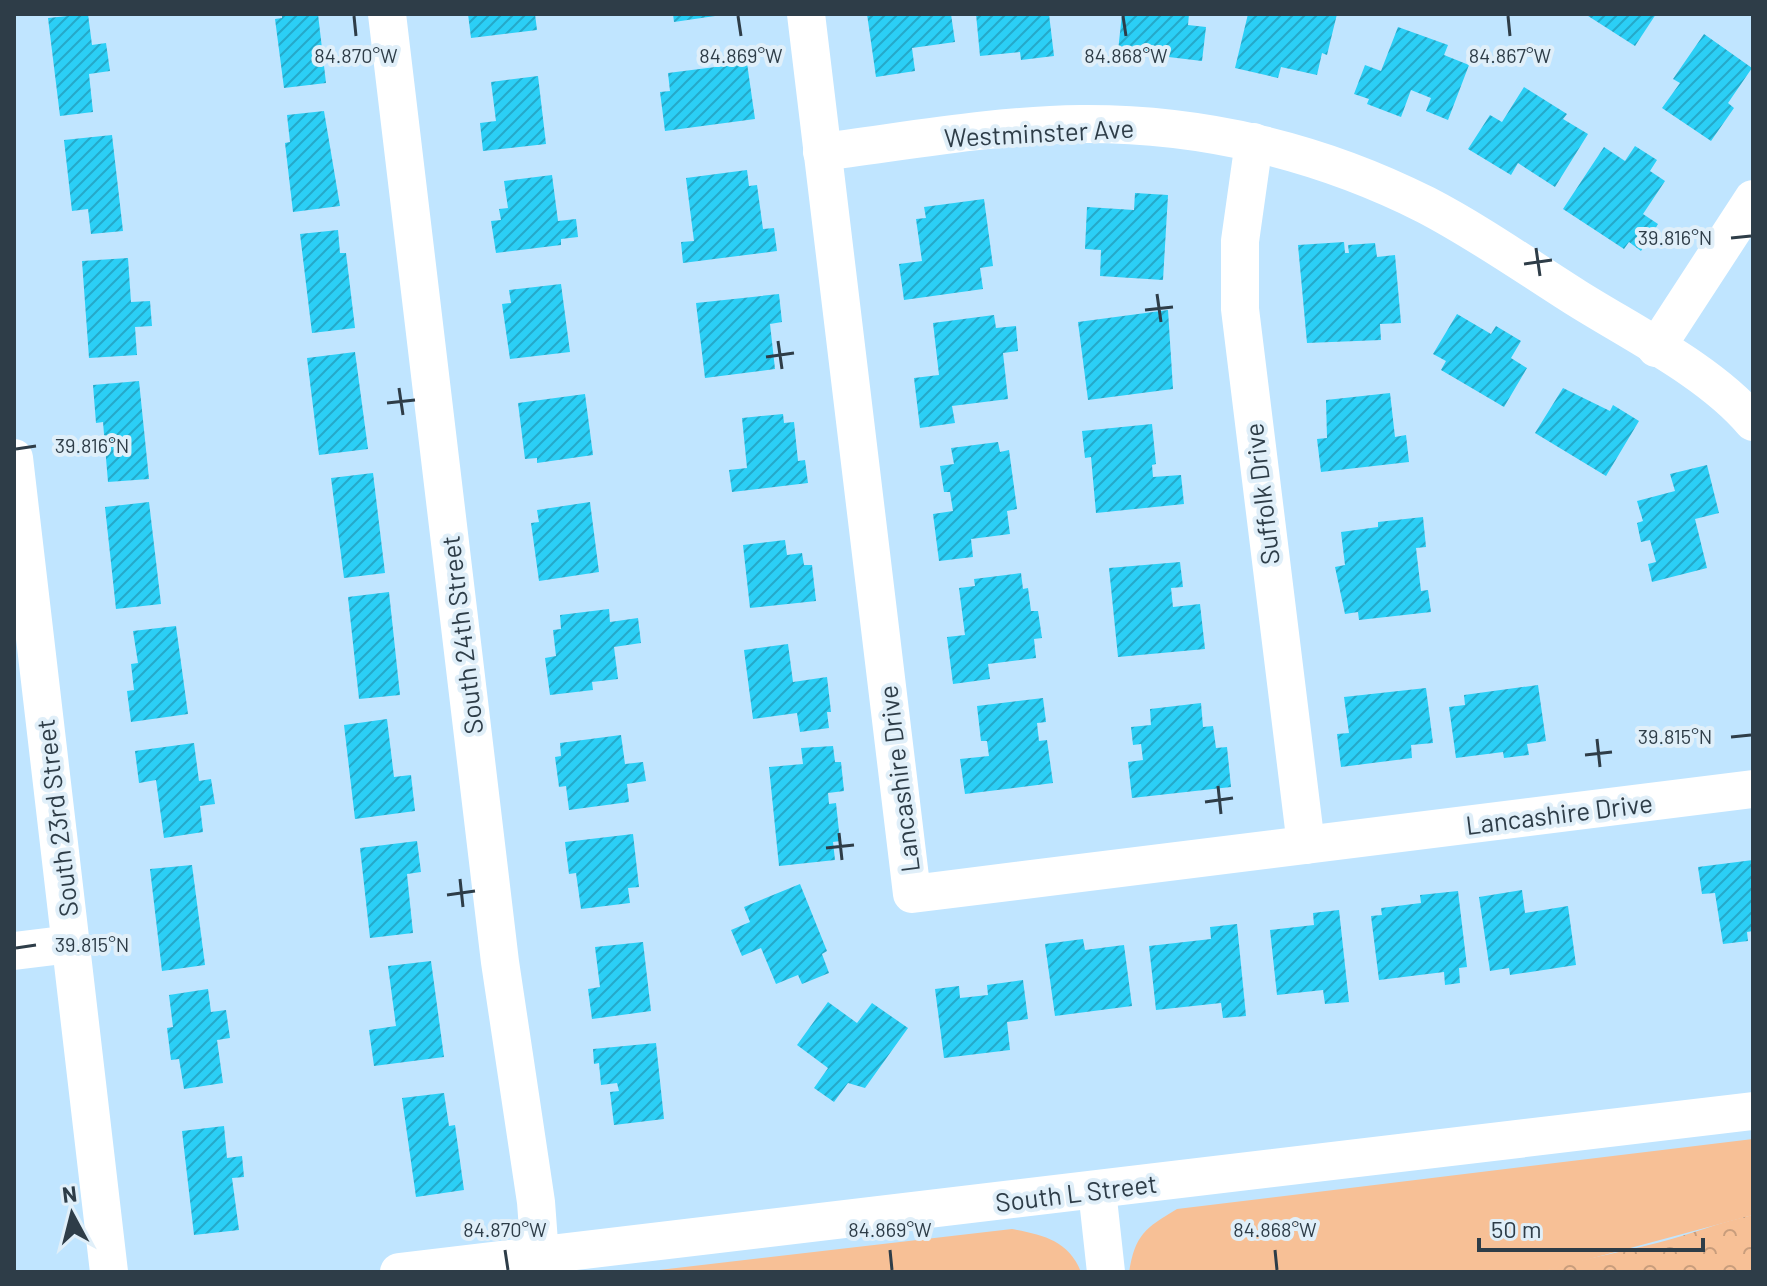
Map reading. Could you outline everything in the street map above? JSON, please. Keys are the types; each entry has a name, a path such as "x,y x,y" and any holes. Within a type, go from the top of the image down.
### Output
{"street":[{"name":"South 24th Street","path":"387,14 498,948 536,1202 540,1256"},
{"name":"Lancashire Drive","path":"806,14 912,894 1753,789"},
{"name":"Westminster Ave","path":"822,152 1079,124 1143,125 1254,142 1320,160 1428,206 1656,348 1720,391 1753,422"},
{"name":"Suffolk Drive","path":"1254,142 1240,241 1240,309 1306,845"},
{"path":"1656,348 1753,199"},
{"name":"South 23rd Street","path":"15,483 109,1272"},
{"path":"14,951 71,944"},
{"name":"South L Street","path":"399,1272 1753,1111"},
{"path":"1097,1190 1106,1272"}],"green space":[{"path":"1753,1139 1753,1215 1541,1272 1129,1272 1143,1234 1177,1209"},
{"path":"1753,1215 1753,1272 1541,1272 1669,1240"},
{"path":"1012,1229 1044,1237 1062,1246 1076,1261 1081,1272 642,1272"}],"building":[{"path":"88,14 92,45 106,43 110,71 89,74 93,112 60,116 48,18"},
{"path":"282,14 318,14 326,83 284,88 275,19 282,18"},
{"path":"468,14 535,14 537,30 471,38"},
{"path":"673,14 715,14 715,16 674,22"},
{"path":"867,14 951,14 955,42 912,48 915,71 876,77"},
{"path":"976,14 1049,14 1054,56 1021,60 1020,52 980,56"},
{"path":"1122,14 1189,14 1188,25 1206,27 1202,61 1118,51"},
{"path":"1248,14 1337,14 1327,55 1322,53 1317,75 1281,67 1278,78 1235,68"},
{"path":"1585,14 1656,14 1635,46"},
{"path":"1398,27 1448,45 1444,55 1469,65 1448,120 1426,111 1431,98 1411,90 1401,117 1367,104 1369,99 1354,94 1365,65 1381,71"},
{"path":"1704,34 1752,68 1728,103 1734,108 1711,141 1662,108 1680,83 1673,79"},
{"path":"747,63 755,119 665,131 660,92 670,91 668,73"},
{"path":"538,76 546,144 483,151 480,123 496,121 491,82"},
{"path":"1524,87 1567,114 1563,119 1588,134 1555,187 1518,163 1511,175 1468,149 1490,115 1502,122"},
{"path":"324,111 340,206 293,212 285,143 290,142 287,115"},
{"path":"112,135 123,231 91,234 88,209 72,211 64,140"},
{"path":"1635,146 1657,160 1650,171 1665,181 1643,214 1658,224 1641,251 1629,242 1624,249 1563,209 1604,147 1625,161"},
{"path":"747,170 749,186 757,185 763,229 774,228 777,251 683,263 681,242 694,241 686,178"},
{"path":"552,175 558,221 576,219 578,237 561,239 561,245 496,253 491,221 501,220 499,209 508,208 504,181"},
{"path":"1135,193 1168,195 1163,280 1100,276 1101,250 1085,249 1087,207 1134,210"},
{"path":"984,199 993,266 980,268 983,289 904,300 899,264 922,261 916,219 926,218 924,207"},
{"path":"338,230 340,253 346,253 355,328 312,333 300,234"},
{"path":"1344,242 1345,253 1349,253 1348,245 1375,243 1377,257 1395,255 1401,323 1380,324 1381,340 1307,343 1298,245"},
{"path":"128,258 131,302 150,301 152,326 135,327 137,355 89,358 82,261"},
{"path":"561,284 570,352 510,359 502,304 511,303 509,290"},
{"path":"779,294 782,322 770,324 775,369 705,378 696,303"},
{"path":"1168,310 1173,389 1088,400 1078,322"},
{"path":"1457,314 1491,334 1496,326 1521,341 1511,358 1527,368 1504,407 1441,370 1446,361 1433,354"},
{"path":"994,315 996,328 1016,326 1018,351 1003,353 1008,399 952,406 955,423 920,428 914,378 939,375 933,323"},
{"path":"355,352 368,449 319,455 307,358"},
{"path":"139,381 149,479 108,482 103,422 96,423 93,385"},
{"path":"1563,388 1610,411 1613,405 1639,421 1606,476 1535,433"},
{"path":"1390,393 1395,437 1406,435 1409,462 1321,472 1317,439 1327,438 1326,400"},
{"path":"585,394 593,455 537,463 537,458 525,459 518,403"},
{"path":"783,414 784,423 794,422 798,461 805,460 808,483 732,492 729,470 747,468 742,418"},
{"path":"1152,424 1156,464 1152,465 1153,477 1181,475 1184,504 1096,513 1091,457 1085,458 1082,431"},
{"path":"998,442 1000,452 1009,450 1017,509 1007,511 1010,534 971,539 973,557 939,561 933,514 953,511 950,492 944,492 940,466 954,464 951,448"},
{"path":"1707,465 1719,513 1695,519 1707,568 1652,582 1648,564 1656,562 1650,540 1641,542 1637,523 1643,521 1637,501 1675,491 1670,474"},
{"path":"373,473 385,573 344,578 331,478"},
{"path":"149,502 161,604 116,609 105,507"},
{"path":"590,502 599,572 539,581 531,523 539,522 537,510"},
{"path":"1423,517 1426,547 1416,548 1421,591 1428,590 1431,612 1359,620 1358,612 1345,614 1335,567 1345,565 1341,532 1378,527 1378,522"},
{"path":"785,540 787,555 802,553 804,565 812,565 816,601 750,608 743,545"},
{"path":"1180,562 1183,587 1171,588 1173,607 1200,604 1205,649 1118,657 1109,568"},
{"path":"1021,573 1023,589 1028,588 1031,611 1038,611 1042,638 1034,639 1036,658 988,664 990,679 953,684 947,637 965,635 959,588 975,586 974,579"},
{"path":"389,592 400,695 359,699 348,597"},
{"path":"609,609 610,622 638,618 641,643 614,647 618,679 592,682 593,690 550,695 545,658 556,656 553,630 561,629 560,615"},
{"path":"176,626 188,714 131,722 127,691 134,690 131,664 138,663 133,631"},
{"path":"788,644 793,682 827,677 831,712 827,712 829,728 800,732 797,713 753,719 744,650"},
{"path":"1538,685 1546,741 1527,744 1529,755 1504,758 1503,752 1456,758 1449,707 1465,705 1464,695"},
{"path":"1426,688 1433,743 1411,745 1412,758 1341,767 1337,734 1349,733 1344,697"},
{"path":"1043,698 1046,722 1037,723 1039,741 1047,740 1053,783 965,794 960,759 989,756 987,741 981,741 977,706"},
{"path":"1201,703 1203,727 1213,726 1216,748 1227,747 1231,787 1132,798 1128,762 1143,760 1141,744 1133,745 1131,727 1151,725 1150,709"},
{"path":"387,719 394,777 411,775 415,811 355,819 344,725"},
{"path":"621,735 625,764 643,762 646,781 627,784 629,802 569,810 566,786 559,787 555,757 561,756 560,743"},
{"path":"194,743 199,781 211,779 215,804 200,806 203,832 164,838 156,780 139,783 135,751"},
{"path":"833,746 835,762 841,762 844,791 828,793 829,804 836,803 840,841 833,842 835,860 779,866 769,767 803,764 801,748"},
{"path":"633,834 639,887 628,888 630,903 581,909 576,873 569,874 565,842"},
{"path":"417,841 421,872 407,874 413,933 370,938 360,848"},
{"path":"1753,860 1753,931 1747,932 1748,941 1723,944 1715,893 1702,894 1698,867"},
{"path":"192,865 205,965 162,971 150,869"},
{"path":"800,884 827,951 822,954 829,973 802,984 798,975 776,984 761,948 742,956 731,930 750,922 744,907"},
{"path":"1522,890 1525,913 1568,906 1576,965 1510,975 1509,968 1490,971 1479,897"},
{"path":"1458,891 1467,967 1459,968 1460,983 1445,985 1444,972 1379,980 1371,916 1382,915 1381,908 1421,903 1420,895"},
{"path":"1339,910 1349,1002 1325,1004 1323,990 1277,995 1270,930 1314,925 1313,913"},
{"path":"1237,924 1246,1016 1223,1018 1221,1003 1156,1010 1149,946 1211,939 1210,927"},
{"path":"1083,939 1085,950 1124,945 1132,1006 1055,1016 1045,944"},
{"path":"643,942 651,1011 592,1019 588,989 600,987 595,947"},
{"path":"431,961 444,1057 374,1066 369,1030 396,1026 388,966"},
{"path":"1023,980 1028,1019 1007,1022 1010,1050 944,1058 935,989 959,986 960,998 988,995 987,985"},
{"path":"208,989 211,1012 226,1010 230,1038 217,1040 223,1083 184,1089 179,1059 171,1060 167,1028 173,1027 169,995"},
{"path":"828,1002 857,1023 872,1003 908,1028 865,1088 848,1083 834,1102 814,1088 828,1068 797,1045"},
{"path":"656,1043 664,1119 614,1125 610,1092 619,1091 617,1083 601,1085 599,1063 594,1064 593,1049"},
{"path":"444,1093 449,1126 455,1125 464,1190 416,1197 402,1098"},
{"path":"224,1126 227,1158 242,1156 244,1177 232,1178 239,1230 194,1235 182,1131"}]}
